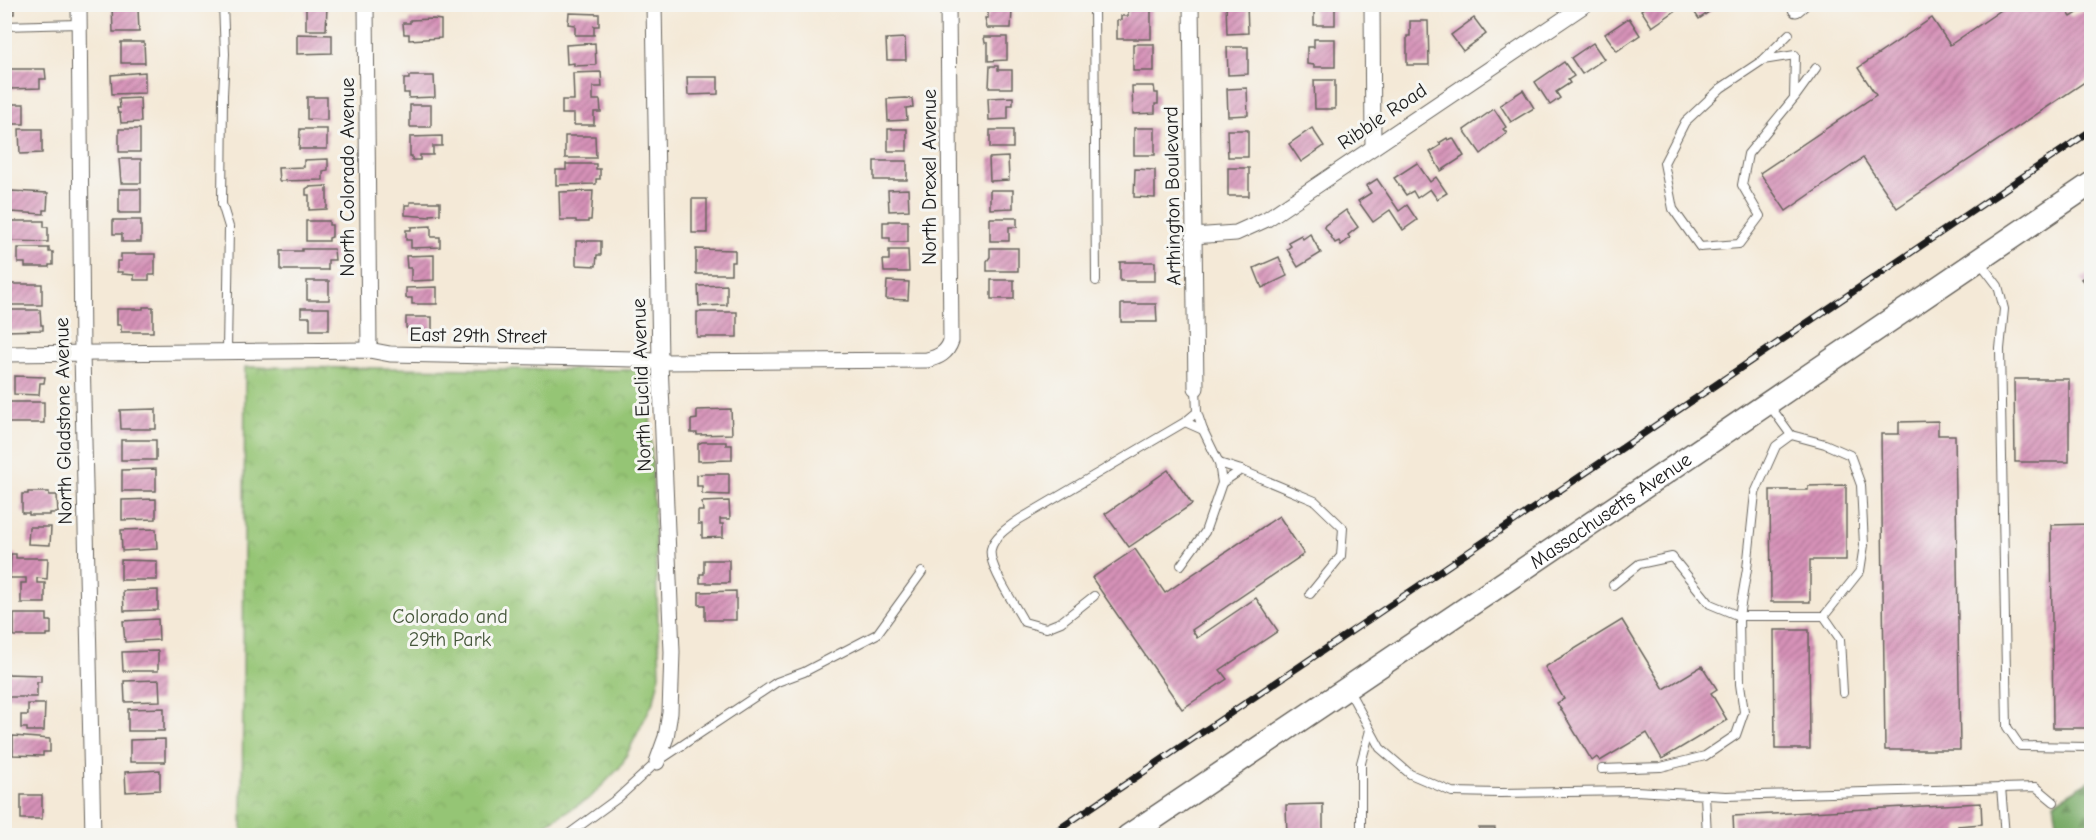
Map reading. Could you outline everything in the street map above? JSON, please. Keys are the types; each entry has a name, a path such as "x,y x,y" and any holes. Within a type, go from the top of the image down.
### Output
{"main road":[{"name":"Massachusetts Avenue","path":"1140,832 1347,687 2091,183"}],"street":[{"name":"North Gladstone Avenue","path":"79,4 82,353 93,836"},
{"name":"North Colorado Avenue","path":"366,4 369,350"},
{"name":"North Euclid Avenue","path":"654,4 660,362 672,652 670,713 666,738 657,762"},
{"name":"North Drexel Avenue","path":"948,4 951,341 948,350"},
{"name":"Arthington Boulevard","path":"1191,4 1192,236 1196,388"},
{"path":"1372,4 1373,147"},
{"path":"1561,4 1561,21"},
{"name":"Ribble Road","path":"1192,236 1236,233 1259,223 1586,4"},
{"name":"East 29th Street","path":"4,354 369,350 390,354 635,359 660,362 927,360 948,350"}],"lane":[{"path":"223,4 225,54 222,204 229,227 227,351"},
{"path":"1094,4 1096,281"},
{"path":"4,26 79,24"},
{"path":"1789,34 1763,60 1721,88 1685,122 1664,163 1673,209 1700,247 1739,244 1760,216 1742,185 1748,154 1794,98 1815,68"},
{"path":"1763,60 1795,55 1794,98"},
{"path":"1978,260 1998,286 2004,309 2000,349 2007,727 2020,746 2090,747"},
{"path":"1181,565 1205,532 1222,483 1219,463 1197,412 1196,388"},
{"path":"1767,403 1791,435 1825,444 1850,455 1862,485 1864,545 1860,571 1824,616"},
{"path":"1094,596 1062,622 1046,628 1024,622 991,562 991,548 1002,532 1020,519 1185,422 1197,412"},
{"path":"1185,422 1203,430"},
{"path":"1602,769 1660,767 1705,756 1736,735 1744,712 1740,684 1739,616 1747,569 1755,493 1776,446 1791,435"},
{"path":"1219,463 1242,470 1315,501 1343,528 1341,556 1310,594"},
{"path":"1222,483 1242,470"},
{"path":"1613,585 1639,564 1671,557 1710,604 1739,616 1824,616"},
{"path":"566,836 618,798 657,762 777,682 804,672 877,634 922,572"},
{"path":"1824,616 1840,639 1844,693"},
{"path":"1347,687 1380,748 1410,774 1452,792 1500,794 1635,791 1726,796 2036,787 2054,802"},
{"path":"1361,836 1361,763 1370,729"},
{"path":"2001,788 2005,836"},
{"path":"1705,795 1707,836"}],"green space":[{"name":"Colorado and 29th Park","path":"245,367 637,370 645,374 649,383 660,674 654,700 621,766 590,798 527,835 242,835"},
{"path":"2091,780 2091,835 2059,835 2054,802"}],"building":[{"path":"4,4 14,4 14,14 4,14"},
{"path":"404,4 476,4 476,10 409,10 409,7 404,7"},
{"path":"1226,4 1247,4 1248,33 1227,34"},
{"path":"1314,4 1335,4 1335,25 1314,25"},
{"path":"1649,4 1671,4 1675,11 1652,27 1641,10"},
{"path":"1689,4 1709,4 1713,9 1699,19"},
{"path":"2010,4 2062,4 2071,17 2092,4 2092,77 1897,208 1863,158 1786,211 1760,173 1876,95 1858,68 1932,18 1950,45"},
{"path":"112,6 138,8 139,32 113,32"},
{"path":"306,6 327,6 326,30 306,30"},
{"path":"1128,6 1151,6 1151,39 1117,39 1117,20 1121,20 1121,16 1128,16"},
{"path":"988,10 1012,10 1011,28 987,28 985,18 988,18"},
{"path":"569,13 599,14 599,26 594,26 594,35 575,35 575,25 568,24"},
{"path":"1474,18 1486,34 1463,51 1451,35"},
{"path":"1629,18 1640,35 1617,51 1605,34"},
{"path":"410,20 441,20 441,38 409,40 409,34 404,34 403,23 410,23"},
{"path":"1410,21 1428,21 1429,65 1407,65 1407,36 1410,36"},
{"path":"297,34 332,35 332,53 297,54"},
{"path":"984,37 1007,37 1007,60 988,61 988,43 985,43"},
{"path":"905,38 906,60 887,60 886,39"},
{"path":"1314,39 1335,39 1335,67 1314,67 1314,65 1307,64 1307,47 1314,47"},
{"path":"121,42 144,42 145,63 121,63"},
{"path":"595,43 596,65 567,64 566,45"},
{"path":"1593,43 1604,59 1582,74 1571,58"},
{"path":"1133,44 1154,44 1154,71 1133,71"},
{"path":"1227,47 1248,47 1248,74 1228,75"},
{"path":"1564,62 1574,76 1568,80 1570,83 1556,92 1560,98 1550,105 1535,82"},
{"path":"990,66 998,66 998,70 1012,70 1012,88 989,88"},
{"path":"9,69 45,69 46,79 40,79 40,88 10,89"},
{"path":"145,72 145,93 112,94 111,75"},
{"path":"601,72 602,87 593,87 593,100 600,100 601,112 594,112 594,125 574,125 574,114 562,114 562,100 574,100 573,73"},
{"path":"409,76 434,76 435,97 409,98 409,93 404,93 404,79 409,79"},
{"path":"687,77 718,77 718,94 688,95"},
{"path":"1314,80 1335,80 1335,109 1315,109"},
{"path":"1132,86 1154,86 1155,93 1158,93 1155,113 1133,114"},
{"path":"1247,88 1248,115 1228,116 1227,89"},
{"path":"1523,90 1534,108 1511,122 1500,105"},
{"path":"307,97 327,97 327,120 307,119"},
{"path":"1013,97 1013,105 1008,105 1008,119 989,120 988,98"},
{"path":"140,98 141,122 121,123 117,108 120,108 119,99"},
{"path":"887,99 912,99 913,107 906,108 907,120 888,121"},
{"path":"4,104 24,104 24,124 4,124"},
{"path":"410,105 431,105 431,127 410,127"},
{"path":"1494,109 1506,127 1503,129 1507,133 1481,154 1464,130"},
{"path":"1134,128 1155,128 1155,155 1134,155"},
{"path":"1312,128 1324,146 1301,162 1289,144"},
{"path":"19,129 42,129 42,153 20,154"},
{"path":"119,129 140,129 140,152 119,152"},
{"path":"300,129 327,129 327,149 299,149"},
{"path":"888,129 907,129 907,151 888,151"},
{"path":"990,130 1013,130 1013,148 990,148"},
{"path":"1227,130 1248,130 1248,157 1228,157"},
{"path":"442,136 442,146 433,146 433,155 420,155 420,160 412,160 410,137"},
{"path":"565,136 595,136 596,158 565,158"},
{"path":"1447,138 1448,140 1453,138 1464,156 1441,171 1430,152"},
{"path":"1008,157 1009,180 990,181 989,158"},
{"path":"119,159 141,159 141,183 121,183"},
{"path":"328,159 328,170 323,171 323,180 279,181 278,168 304,167 304,160"},
{"path":"874,161 907,161 907,180 874,180"},
{"path":"1417,163 1430,182 1436,177 1447,193 1437,199 1430,189 1417,198 1413,191 1406,195 1394,178"},
{"path":"566,164 596,164 596,169 600,169 600,179 596,179 596,184 556,185 556,170 566,170"},
{"path":"1228,168 1249,168 1249,196 1228,196"},
{"path":"1135,169 1155,170 1155,198 1134,197"},
{"path":"1377,179 1399,211 1407,205 1417,220 1403,230 1390,210 1373,222 1358,201 1371,193 1366,186"},
{"path":"327,186 327,209 309,210 309,195 306,195 306,189"},
{"path":"119,189 141,189 141,213 119,213"},
{"path":"908,189 909,210 889,211 888,190"},
{"path":"990,190 1013,190 1013,208 990,209"},
{"path":"11,191 48,193 47,210 44,210 44,214 10,212"},
{"path":"593,191 591,220 576,222 576,220 560,220 559,192"},
{"path":"692,199 707,199 707,233 692,233"},
{"path":"410,202 440,202 440,214 430,215 430,217 405,215 405,205 410,205"},
{"path":"1346,210 1358,227 1341,245 1339,241 1335,243 1324,226"},
{"path":"990,218 1017,218 1017,227 1009,227 1009,241 990,241"},
{"path":"113,220 141,220 141,242 122,242 122,234 113,234"},
{"path":"11,221 44,221 44,227 48,227 48,242 11,241"},
{"path":"306,221 329,221 329,225 332,225 332,237 329,241 306,241"},
{"path":"908,221 908,242 890,242 890,238 883,238 883,222"},
{"path":"431,226 431,237 440,237 440,247 411,248 411,240 406,240 406,230 411,230 411,227"},
{"path":"1310,234 1321,253 1298,267 1287,249 1291,246 1288,242 1301,235 1303,239"},
{"path":"576,241 601,241 601,255 597,255 596,266 576,265"},
{"path":"18,248 49,248 49,252 53,252 53,265 25,267 25,263 18,263"},
{"path":"990,248 1018,248 1018,271 987,271"},
{"path":"302,249 334,249 335,260 328,260 328,270 281,270 281,251 302,251"},
{"path":"696,249 735,250 735,262 731,262 731,274 696,274"},
{"path":"889,250 908,250 909,272 884,272 883,260 889,260"},
{"path":"121,254 155,254 155,275 149,275 149,280 134,280 134,275 117,272 117,261 121,261"},
{"path":"434,255 434,280 411,281 411,268 407,268 406,256"},
{"path":"1279,257 1287,276 1262,288 1254,268"},
{"path":"1120,262 1155,262 1155,281 1120,281"},
{"path":"2092,271 2092,292 2081,279"},
{"path":"991,280 1014,280 1014,299 991,299"},
{"path":"307,281 329,281 329,300 307,300"},
{"path":"887,281 909,282 908,300 886,299"},
{"path":"4,284 42,284 42,305 4,305"},
{"path":"727,285 727,305 699,306 698,286"},
{"path":"437,287 437,304 412,304 412,298 406,298 406,288"},
{"path":"1121,304 1156,304 1157,322 1121,322"},
{"path":"143,307 153,307 153,332 121,332 121,325 117,325 117,309 143,309"},
{"path":"301,308 329,308 329,330 310,330 310,317 301,317"},
{"path":"5,310 40,310 43,330 5,331"},
{"path":"697,312 737,312 737,337 697,337"},
{"path":"406,317 432,317 432,334 411,334 411,328 406,328"},
{"path":"14,376 45,377 44,383 40,383 39,395 14,394"},
{"path":"2014,379 2069,379 2069,462 2015,462"},
{"path":"7,402 44,402 44,423 7,423"},
{"path":"156,409 156,429 121,429 120,410"},
{"path":"731,409 732,434 697,435 697,433 691,433 691,420 697,419 697,410"},
{"path":"1938,421 1938,435 1955,435 1960,750 1885,750 1881,434 1899,434 1899,422"},
{"path":"121,440 156,440 156,460 121,460"},
{"path":"726,442 726,445 732,445 732,460 698,461 698,444"},
{"path":"156,469 156,491 122,491 122,470"},
{"path":"1168,470 1192,504 1129,547 1105,514"},
{"path":"729,474 729,495 702,494 702,486 697,486 697,475"},
{"path":"1846,485 1846,560 1810,560 1810,602 1771,602 1770,490 1808,490 1808,486"},
{"path":"28,492 49,492 49,495 57,495 58,513 29,515 29,513 22,513 22,494 28,494"},
{"path":"156,499 156,519 122,520 122,500"},
{"path":"729,501 730,519 720,519 720,524 723,524 723,537 702,538 702,524 698,524 698,511 703,511 702,502"},
{"path":"1279,516 1304,554 1192,630 1197,638 1256,598 1278,631 1220,670 1227,679 1182,709 1092,578 1135,549 1165,593"},
{"path":"2092,524 2092,728 2053,728 2051,525"},
{"path":"29,527 51,527 50,545 28,544"},
{"path":"156,529 157,549 122,551 121,530"},
{"path":"11,554 16,554 16,558 48,558 47,579 37,578 37,583 45,583 45,603 21,603 21,583 26,583 26,578 10,578"},
{"path":"121,560 157,561 157,580 121,580"},
{"path":"704,560 729,560 729,583 700,583 700,574 704,574"},
{"path":"158,590 158,610 124,611 123,591"},
{"path":"736,591 736,620 705,620 705,605 699,605 699,592"},
{"path":"14,614 47,614 47,621 51,621 51,634 14,636"},
{"path":"158,619 159,640 125,642 123,621"},
{"path":"1622,620 1664,689 1702,666 1717,689 1711,693 1727,720 1662,759 1647,733 1600,761 1597,757 1592,761 1557,703 1564,699 1545,667"},
{"path":"1774,630 1809,630 1810,749 1775,749"},
{"path":"158,651 158,671 123,671 122,652"},
{"path":"6,674 41,675 41,682 37,682 37,697 6,697"},
{"path":"159,680 160,701 125,702 124,681"},
{"path":"28,704 45,704 44,731 27,731 27,728 21,728 21,715 28,715"},
{"path":"164,708 164,731 128,731 128,709"},
{"path":"13,736 50,739 50,752 43,752 43,756 13,755"},
{"path":"165,739 165,762 130,762 130,740"},
{"path":"160,770 160,790 126,792 125,772"},
{"path":"21,795 42,795 42,819 21,819"},
{"path":"1981,803 1982,824 1958,826 1958,836 1734,836 1733,816"},
{"path":"1323,804 1323,836 1287,836 1286,805"},
{"path":"1479,828 1495,828 1495,836 1480,836"}],"railway":[{"path":"1049,836 2092,130"}]}
